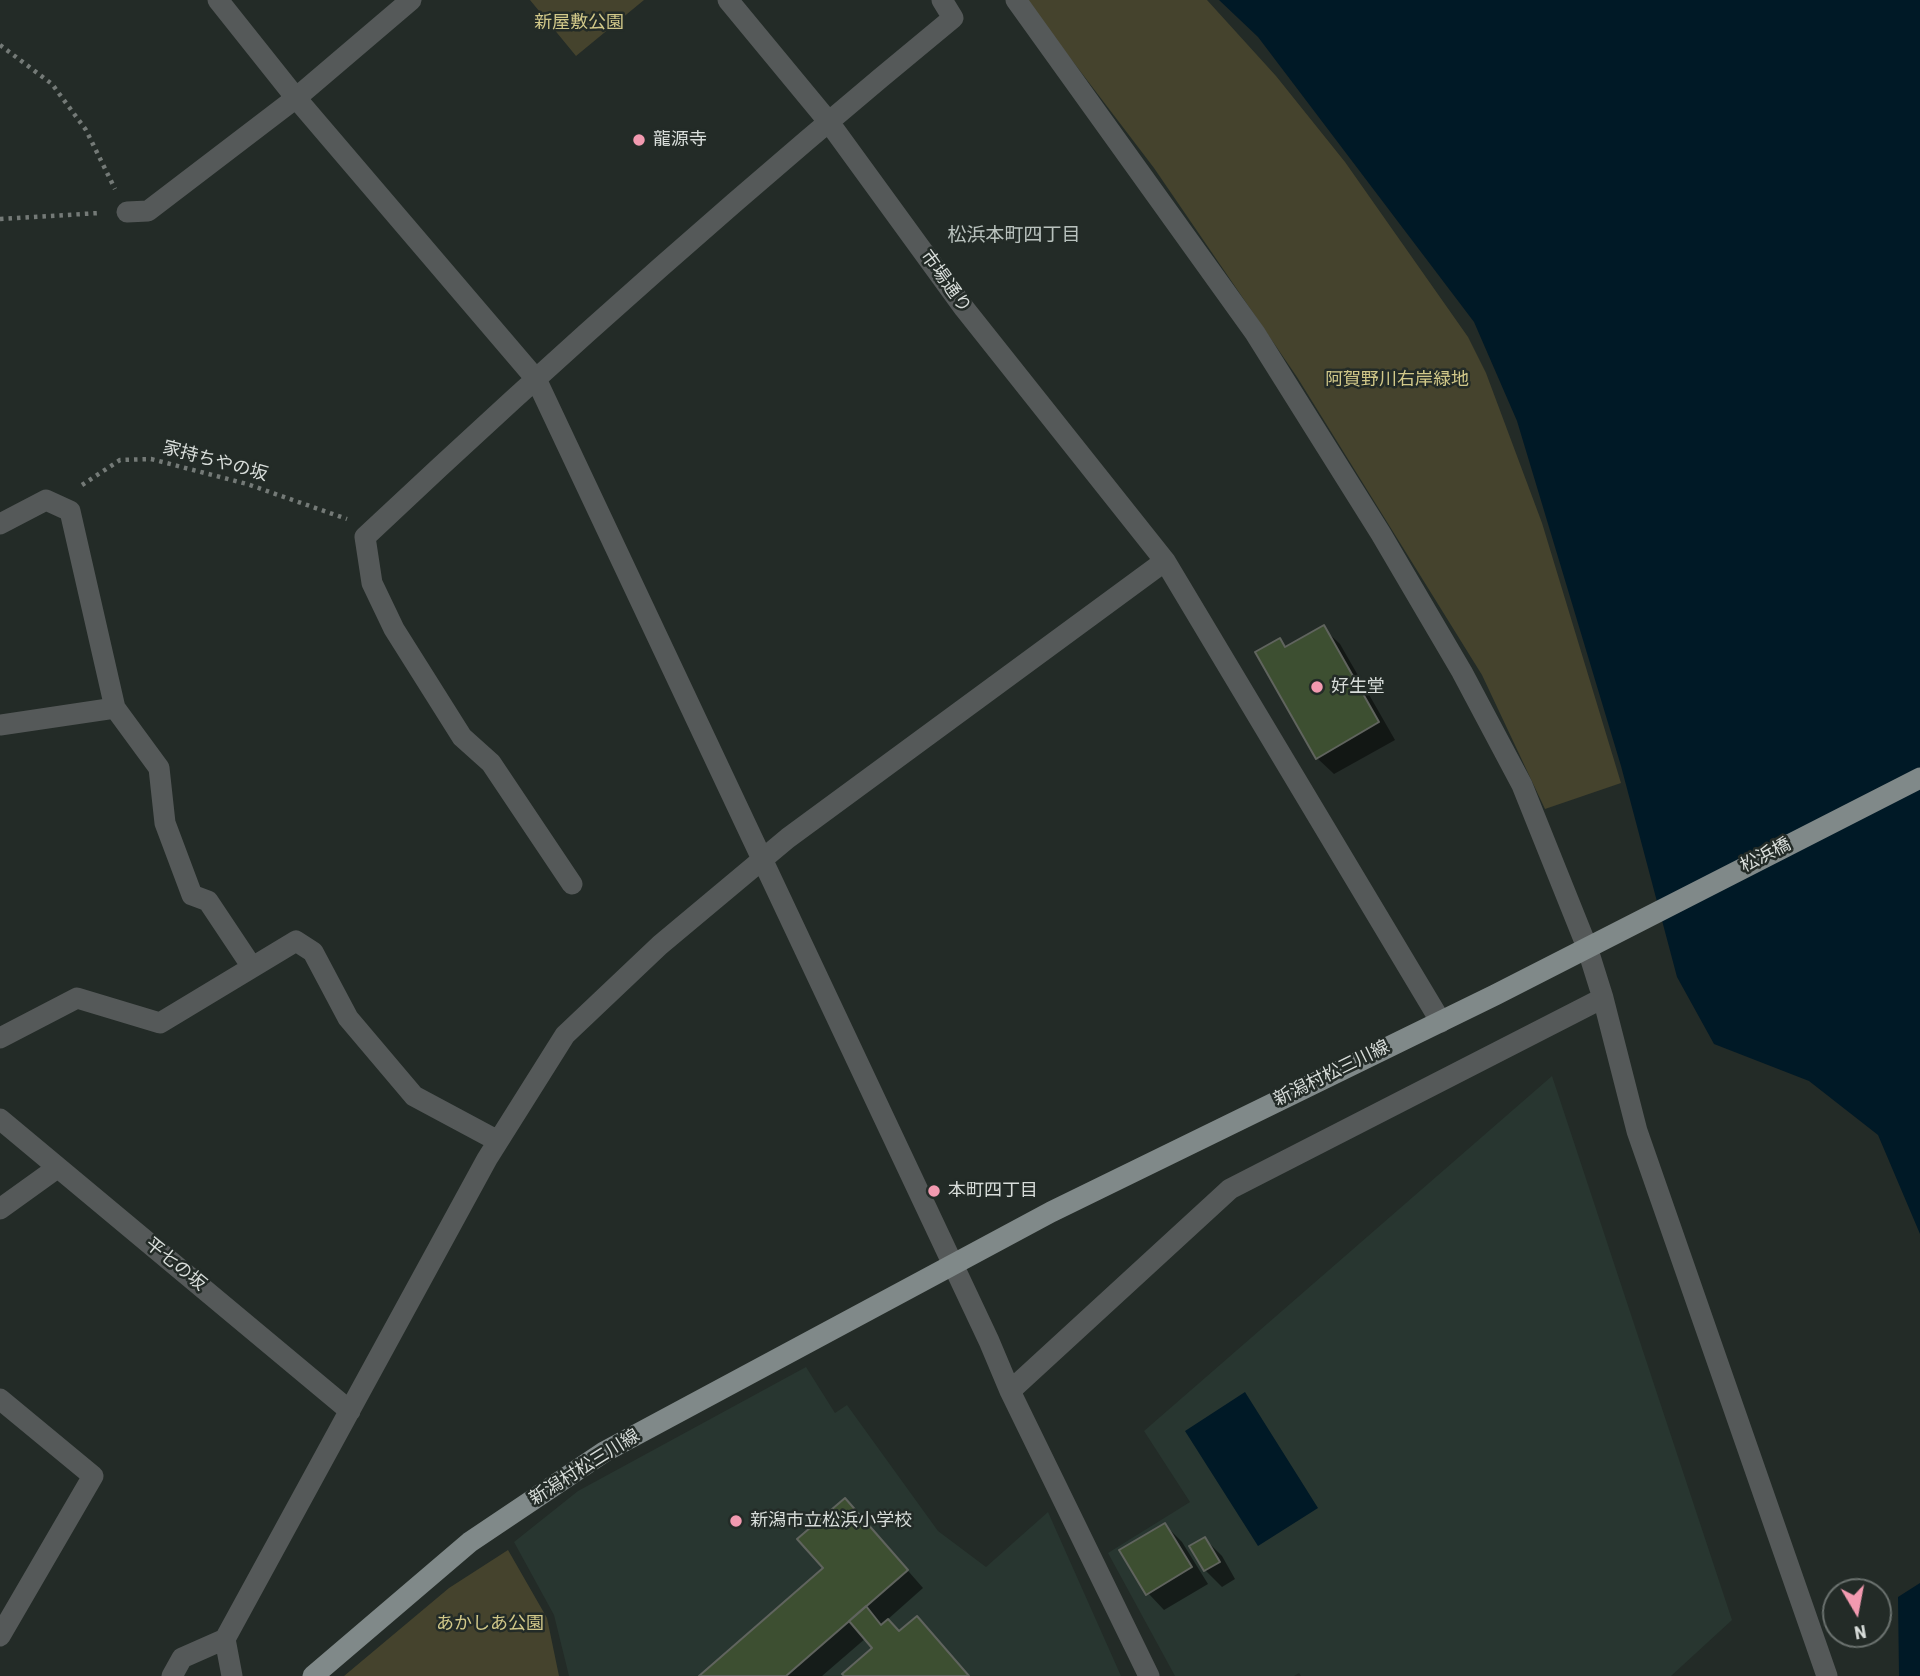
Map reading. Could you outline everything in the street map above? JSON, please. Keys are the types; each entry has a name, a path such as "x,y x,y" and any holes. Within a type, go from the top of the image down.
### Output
{"main road":[{"name":"松浜橋","path":"1612,934 1920,778"},
{"name":"新潟村松三川線","path":"313,1676 470,1542 604,1452 1051,1212 1612,934"}],"street":[{"path":"218,0 296,98 536,379 989,1341 1010,1391 1149,1676"},
{"path":"127,212 148,211 296,98 411,0"},
{"name":"市場通り","path":"729,0 828,121 964,308 1165,561 1441,1021"},
{"path":"572,884 491,763 462,737 394,629 372,583 366,560 365,537 536,379 828,121 953,18 942,0"},
{"path":"1016,0 1255,333 1381,534 1462,672 1522,785 1587,947 1637,1131 1827,1676"},
{"path":"0,524 46,500 70,511 116,708 159,768 164,823 192,895 208,901 252,967"},
{"path":"172,1676 182,1658 225,1639 498,1141 565,1035 660,944 788,838 1165,561"},
{"path":"0,725 116,708"},
{"path":"0,1038 77,998 160,1023 296,941 313,952 348,1018 414,1097 498,1141"},
{"path":"1010,1391 1230,1189 1603,998"},
{"name":"平七の坂","path":"0,1119 350,1411"},
{"path":"0,1209 57,1168"},
{"path":"0,1399 93,1476 3,1623"},
{"path":"225,1639 232,1676"}],"path":[{"path":"0,45 52,84 86,130 127,212 0,219"},
{"name":"家持ちやの坂","path":"55,504 120,460 151,459 247,484 374,528"}],"shaded area":[{"path":"1552,1076 1732,1620 1671,1676 1301,1676 1299,1673 1294,1676 1175,1676 1108,1553 1190,1502 1144,1431"},
{"name":"新潟市立松浜小学校","path":"806,1367 835,1413 847,1405 938,1531 986,1567 1048,1512 1121,1676 569,1676 554,1615 514,1542 578,1491"}],"green space":[{"name":"新屋敷公園","path":"530,0 644,0 576,56"},
{"name":"阿賀野川右岸緑地","path":"1026,0 1207,0 1276,76 1345,162 1468,337 1486,373 1542,523 1621,783 1545,809 1482,675 1297,377 1154,168"},
{"name":"あかしあ公園","path":"508,1550 547,1618 559,1676 344,1676 449,1588"}],"water":[{"path":"1219,0 1920,0 1920,1234 1878,1135 1809,1081 1714,1044 1677,977 1621,766 1517,421 1474,322 1258,37"},
{"path":"1245,1392 1318,1508 1258,1546 1185,1431"},
{"path":"1920,1583 1920,1676 1899,1676 1898,1597"}],"building":[{"name":"好生堂","path":"1324,625 1379,722 1316,759 1255,652 1280,638 1285,647"},
{"path":"845,1498 908,1570 786,1676 699,1676 823,1568 797,1539"},
{"path":"1165,1523 1192,1567 1146,1595 1119,1550"},
{"path":"1205,1537 1220,1562 1204,1571 1189,1546"},
{"path":"866,1606 881,1625 888,1619 899,1631 917,1616 969,1676 844,1676 842,1674 872,1648 849,1621"}],"place":[{"name":"龍源寺","path":"639,140"},
{"name":"好生堂","path":"1317,687"},
{"name":"本町四丁目","path":"934,1191"},
{"name":"新潟市立松浜小学校","path":"736,1521"}],"district":[{"name":"松浜本町四丁目","path":"1014,236"}]}
